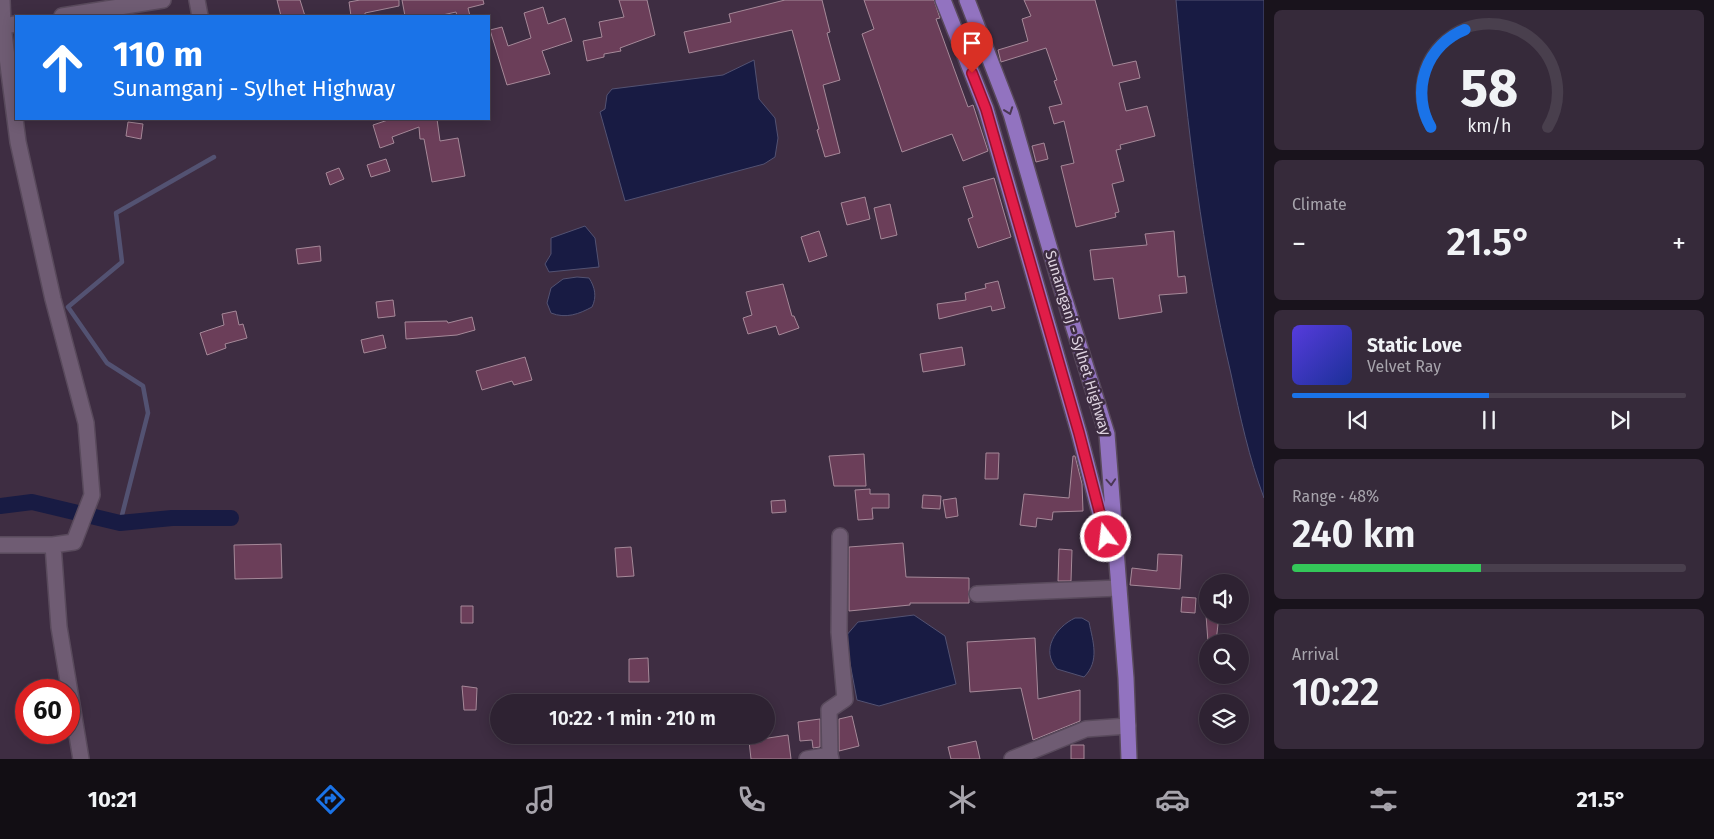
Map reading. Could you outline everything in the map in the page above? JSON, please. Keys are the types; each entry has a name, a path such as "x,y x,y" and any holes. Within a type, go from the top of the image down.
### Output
{"main road":[{"name":"Sunamganj - Sylhet Highway","path":"943,0 986,109 1079,433 1119,588"},
{"name":"Sunamganj - Sylhet Highway","path":"967,0 1011,114 1060,284 1107,434 1126,678 1129,759"}],"street":[{"path":"2,0 10,25 15,98"},
{"path":"68,15 163,0"},
{"path":"197,0 200,15"},
{"path":"0,545 53,545 74,542 92,495 86,423 53,299 18,142 16,120"},
{"path":"807,759 830,757 829,710 845,698 839,632 840,536"},
{"path":"53,545 59,627 81,759"},
{"path":"977,594 1119,588"},
{"path":"1012,759 1086,729 1128,726"}],"shaded area":[{"path":"1176,0 1264,0 1264,498 1241,421 1212,281 1197,188"},
{"path":"754,60 759,99 775,118 778,138 775,157 764,164 625,201 600,112 605,109 607,95 612,89 723,75"},
{"path":"585,226 595,238 599,267 549,272 545,264 551,254 551,238"},
{"path":"589,278 591,281 595,296 592,307 572,315 562,316 551,313 547,303 551,288 563,279"},
{"path":"914,615 945,636 956,684 879,706 857,700 845,637 858,622"},
{"path":"1075,618 1082,618 1089,622 1093,644 1094,658 1089,671 1084,677 1057,669 1052,662 1050,654 1052,640 1056,633"}],"building":[{"path":"277,0 300,0 305,15 281,15"},
{"path":"360,0 399,0 399,6 365,13 365,15 351,15 349,2"},
{"path":"402,0 483,0 484,4 468,8 470,15 457,15 456,12 442,15 405,15"},
{"path":"619,0 647,0 655,35 620,48 621,51 604,54 604,57 587,61 583,41 602,37 599,22 624,17"},
{"path":"785,0 822,0 830,32 827,33 840,80 823,85 840,153 825,157 792,30 689,53 684,32 731,22 729,14"},
{"path":"864,0 934,0 940,18 936,19 968,107 973,105 988,151 963,161 952,134 902,152 862,34 874,29"},
{"path":"1024,0 1095,0 1113,66 1136,61 1140,78 1119,83 1126,111 1147,106 1155,136 1120,145 1121,149 1116,150 1124,181 1112,184 1119,212 1115,213 1116,217 1076,227 1061,166 1074,163 1064,121 1054,124 1049,107 1062,104 1054,81 1057,80 1046,48 1001,62 998,50 1028,41 1022,19 1031,16"},
{"path":"543,7 548,24 565,18 572,41 542,51 550,74 507,85 490,30 502,27 508,46 531,38 524,13"},
{"path":"388,120 437,120 440,141 458,138 465,176 432,182 424,139 420,139 419,127 392,137 394,143 380,148 373,125"},
{"path":"128,122 143,124 141,139 126,136"},
{"path":"1044,143 1048,159 1036,162 1032,146"},
{"path":"386,159 390,171 371,177 367,165"},
{"path":"339,168 344,179 330,185 326,173"},
{"path":"994,178 1011,237 978,248 968,219 973,217 963,187"},
{"path":"865,197 870,219 847,225 841,203"},
{"path":"890,204 897,235 881,239 874,208"},
{"path":"819,231 827,256 809,262 801,237"},
{"path":"1174,231 1178,277 1185,276 1187,293 1159,295 1162,312 1119,319 1113,278 1094,280 1090,250 1147,245 1145,234"},
{"path":"320,246 321,261 298,264 296,249"},
{"path":"998,281 1005,308 992,311 991,306 939,319 937,304 966,300 965,293 986,288 985,284"},
{"path":"783,284 792,316 794,316 799,328 779,335 776,326 748,334 743,318 752,315 746,292"},
{"path":"393,300 395,316 378,318 376,302"},
{"path":"236,311 239,325 243,324 247,338 225,344 226,348 207,355 200,333 224,325 222,314"},
{"path":"472,317 475,330 457,335 406,339 405,322 447,321 448,323"},
{"path":"383,335 386,348 364,353 361,340"},
{"path":"962,347 965,365 923,372 920,354"},
{"path":"525,357 532,380 514,385 512,381 482,390 476,371"},
{"path":"986,453 999,453 998,479 985,479"},
{"path":"864,454 866,486 834,486 829,456"},
{"path":"1073,456 1075,456 1082,484 1083,511 1053,512 1052,520 1037,518 1036,527 1020,525 1024,494 1069,498"},
{"path":"870,489 870,494 889,494 889,508 872,508 873,519 858,520 855,490"},
{"path":"923,495 941,496 940,509 922,508"},
{"path":"956,498 958,516 946,518 943,500"},
{"path":"785,500 786,512 772,513 771,501"},
{"path":"903,543 906,577 969,578 969,603 910,603 910,605 849,611 849,547"},
{"path":"281,544 282,578 235,579 234,545"},
{"path":"631,547 634,576 617,577 615,548"},
{"path":"1059,549 1072,550 1071,581 1058,581"},
{"path":"1158,554 1182,555 1180,589 1130,585 1132,568 1157,571"},
{"path":"1182,597 1196,598 1195,613 1181,612"},
{"path":"461,606 473,606 473,623 461,623"},
{"path":"1207,624 1218,624 1217,634 1207,634"},
{"path":"1035,638 1038,699 1080,690 1080,721 1033,740 1021,688 970,692 967,642"},
{"path":"648,658 649,682 629,682 629,659"},
{"path":"462,686 477,688 476,710 464,710"},
{"path":"852,716 859,746 839,751 839,719"},
{"path":"820,719 820,747 813,748 812,740 800,741 798,722"},
{"path":"788,735 791,759 751,759 749,744 775,744 775,737"},
{"path":"976,741 980,759 951,759 948,747"},
{"path":"1071,745 1084,745 1084,759 1071,759"}],"waterway":[{"path":"120,523 148,413 143,386 107,363 68,307 122,262 116,213 214,157"},
{"path":"0,506 32,502 120,523 172,518 231,518"}],"route":[{"path":"972,73 986,109 1079,433 1106,537"}]}
